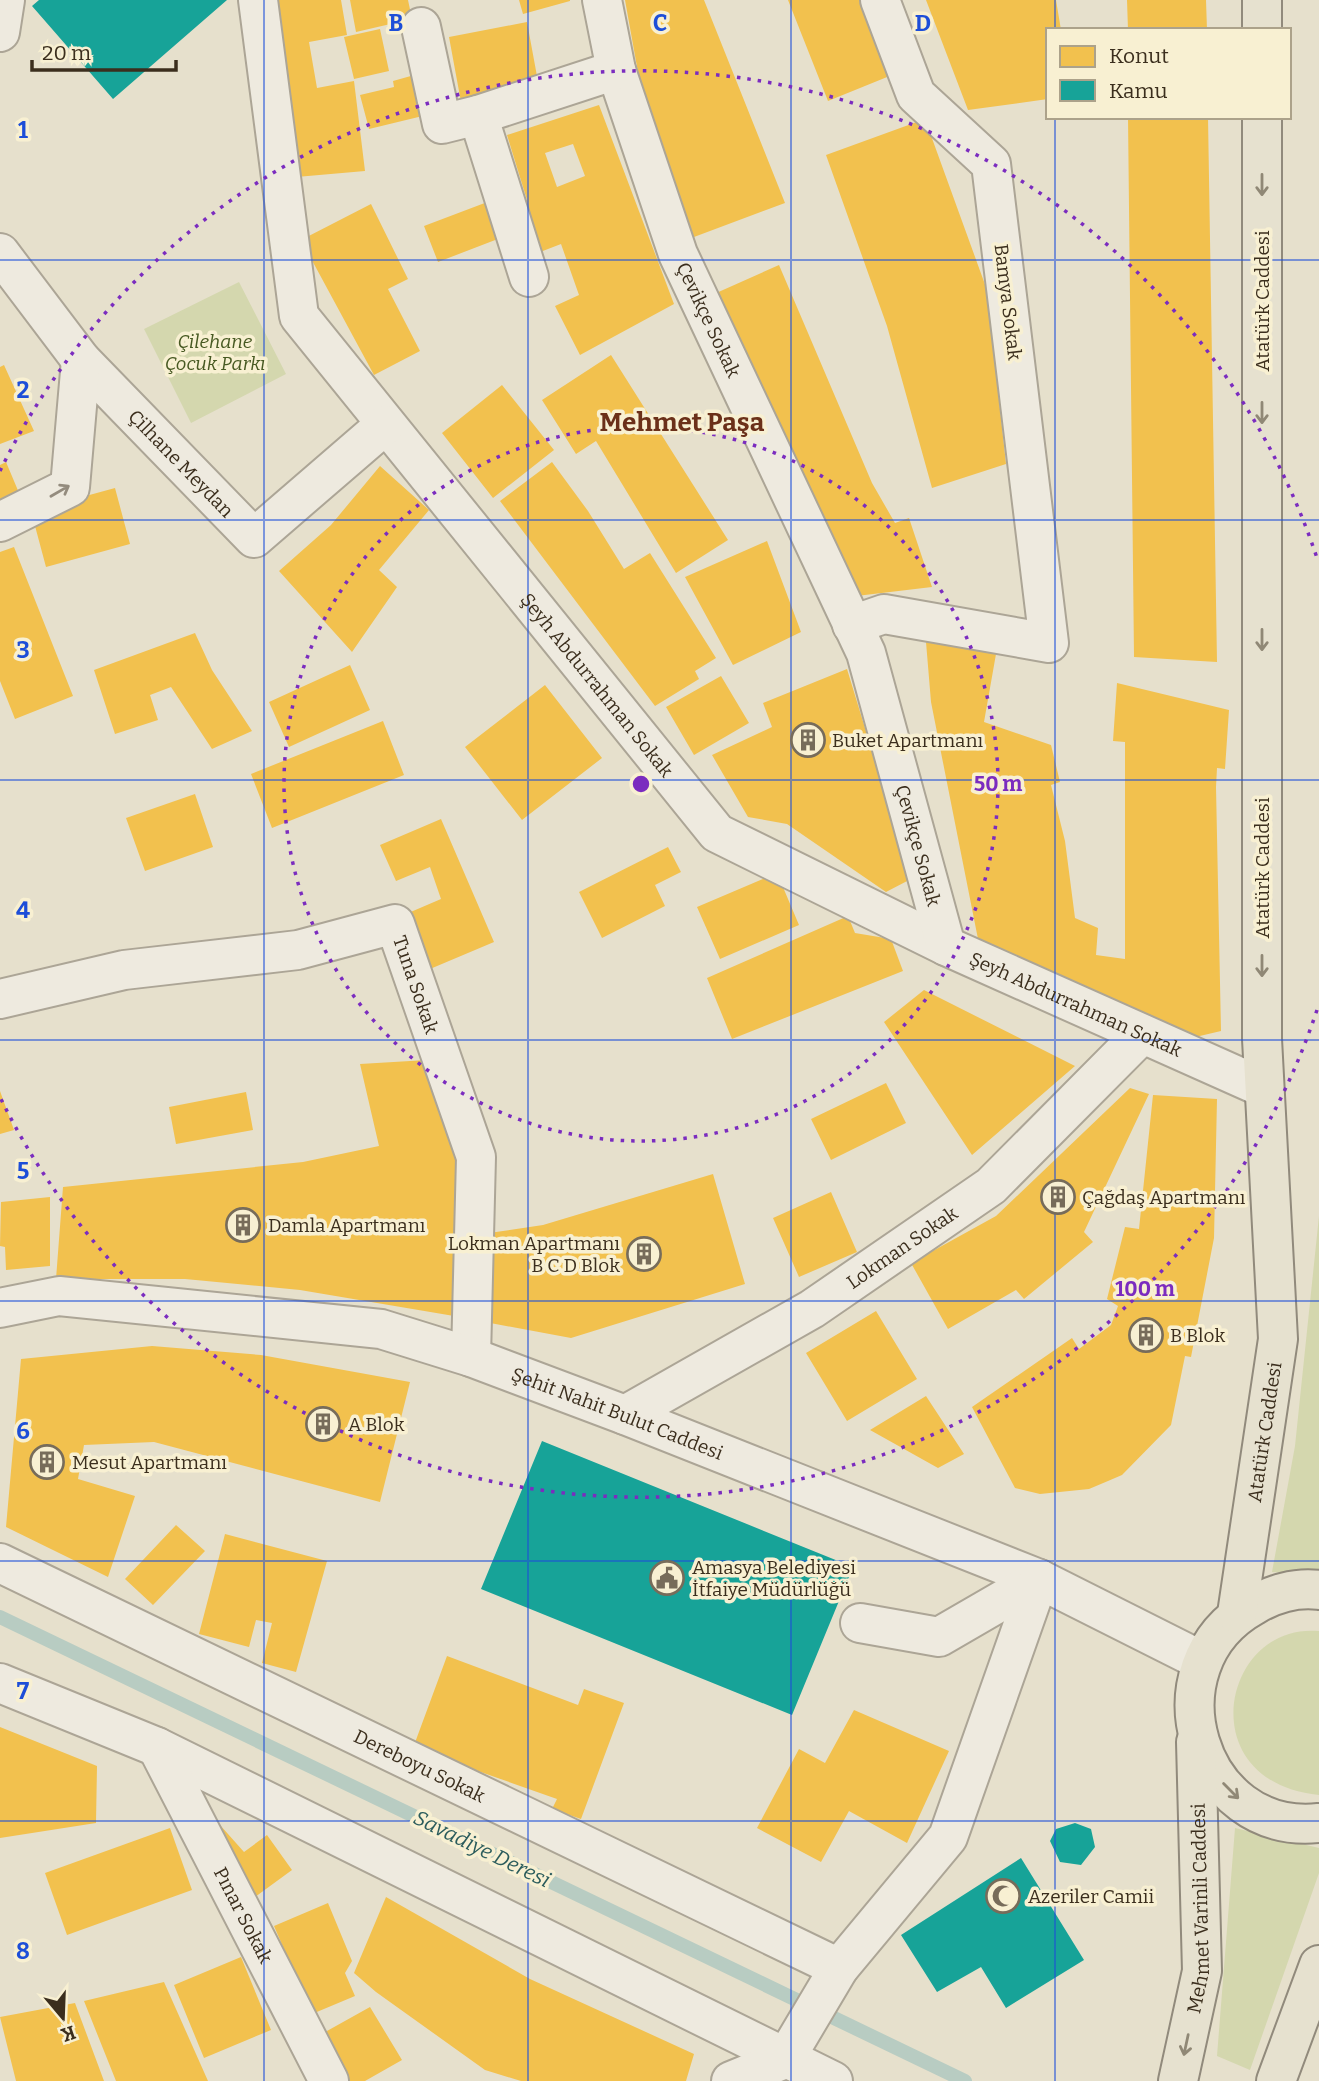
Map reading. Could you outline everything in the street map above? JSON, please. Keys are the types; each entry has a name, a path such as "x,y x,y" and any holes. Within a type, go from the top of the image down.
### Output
{"main road":[{"path":"1262,0 1262,28"},
{"name":"Atatürk Caddesi","path":"1237,1614 1278,1339 1264,1088 1262,119"},
{"path":"1319,1590 1308,1588 1271,1595 1237,1614 1216,1636 1202,1661 1193,1697 1196,1733 1210,1769 1235,1797 1267,1817 1305,1825 1319,1824"},
{"name":"Mehmet Varinli Caddesi","path":"1178,2081 1202,1971 1196,1733"},
{"path":"1277,2078 1319,1965"},
{"path":"1277,2078 1319,2035"}],"street":[{"path":"0,32 5,0"},
{"name":"Şeyh Abdurrahman Sokak","path":"258,0 299,316 717,833 946,946 1264,1088"},
{"name":"Çevikçe Sokak","path":"602,0 616,70 678,254 866,653 946,946"},
{"name":"Bamya Sokak","path":"852,625 884,614 1049,643 990,164 916,95 880,0"},
{"path":"421,27 442,124 616,70"},
{"path":"478,115 529,277"},
{"name":"Çilhane Meydan","path":"0,253 81,360 254,538 395,436"},
{"path":"0,522 71,487 81,360"},
{"name":"Tuna Sokak","path":"0,999 124,971 298,950 395,924 477,1157 471,1357"},
{"name":"Lokman Sokak","path":"625,1416 812,1309 991,1186 1142,1034"},
{"name":"Şehit Nahit Bulut Caddesi","path":"0,1308 59,1296 381,1329 471,1357 1039,1579 1202,1661"},
{"name":"Dereboyu Sokak","path":"0,1563 834,1976"},
{"path":"860,1623 939,1637 1039,1579"},
{"path":"731,2081 785,2059 834,1976 948,1837 1039,1579"},
{"path":"0,1683 157,1747 833,2081"},
{"name":"Pınar Sokak","path":"157,1747 329,2081"}],"green space":[{"name":"Çilehane Çocuk Parkı","path":"239,282 286,374 191,423 144,329"},
{"path":"1319,1216 1319,1575 1272,1572 1295,1446"},
{"path":"1319,1631 1319,1795 1278,1784 1251,1763 1236,1735 1234,1705 1242,1676 1260,1651 1286,1635"},
{"path":"1235,1828 1319,1848 1319,1873 1250,2070 1217,2056"}],"building: Konut":[{"path":"265,0 341,0 347,35 309,42 317,88 354,81 365,171 285,178"},
{"path":"350,0 408,0 412,19 356,32"},
{"path":"519,0 570,0 570,1 523,14"},
{"path":"625,0 704,0 785,203 694,237 641,89"},
{"path":"788,0 868,0 897,73 828,101"},
{"path":"926,0 1056,0 1061,28 1046,28 1046,99 968,110"},
{"path":"1127,0 1206,0 1207,28 1128,28"},
{"path":"527,22 539,87 461,102 449,37"},
{"path":"380,29 389,71 354,79 344,37"},
{"path":"425,72 435,113 369,129 360,95 394,87 393,81"},
{"path":"599,105 674,304 580,355 555,306 579,295 561,244 535,254 516,205 527,200 507,135","holes":["573,144 585,176 557,187 545,153"]},
{"path":"925,119 987,290 1006,464 932,488 887,326 826,155"},
{"path":"1128,119 1208,119 1217,662 1134,657"},
{"path":"490,201 503,237 438,262 424,226"},
{"path":"371,204 408,279 388,289 420,351 374,375 301,240"},
{"path":"779,265 872,483 895,523 909,518 932,587 848,597 714,294"},
{"path":"611,355 728,540 676,573 596,441 576,454 542,400"},
{"path":"4,365 34,431 0,444 0,367"},
{"path":"502,385 554,450 493,498 442,433"},
{"path":"6,462 22,500 0,510 0,465"},
{"path":"552,462 588,511 624,569 650,553 716,658 695,671 699,679 655,706 500,501"},
{"path":"380,466 429,510 379,570 397,587 352,652 279,571 331,525"},
{"path":"115,488 130,544 46,567 31,511"},
{"path":"767,541 801,632 733,665 685,577"},
{"path":"14,547 73,696 15,719 0,681 0,552"},
{"path":"195,633 212,670 252,731 212,749 171,687 150,695 158,720 115,734 94,670"},
{"path":"926,642 996,654 984,722 1051,745 1060,782 1051,785 1065,841 1075,918 1098,928 1096,955 1125,959 1125,742 1113,741 1117,683 1229,710 1225,769 1217,768 1216,787 1221,1031 1187,1039 1092,1001 978,939 931,702"},
{"path":"350,665 370,710 289,747 269,702"},
{"name":"Buket Apartmanı","path":"847,669 911,879 886,892 787,824 748,817 712,755 772,727 763,703"},
{"path":"721,676 749,723 694,755 666,707"},
{"path":"545,685 602,758 522,820 465,747"},
{"path":"383,721 404,775 272,828 251,774"},
{"path":"195,794 213,847 145,871 126,818"},
{"path":"441,819 494,942 430,969 406,914 441,899 430,867 396,881 380,845"},
{"path":"668,847 681,872 655,885 665,906 602,938 579,892"},
{"path":"777,873 799,925 720,959 697,907"},
{"path":"848,916 855,933 891,939 903,971 732,1039 707,978"},
{"path":"924,990 1075,1066 972,1155 884,1022"},
{"path":"427,1060 466,1171 454,1316 300,1290 185,1279 56,1279 63,1187 303,1162 379,1146 360,1064"},
{"path":"886,1083 906,1123 831,1160 811,1119"},
{"name":"Çağdaş Apartmanı","path":"1130,1088 1149,1094 1084,1232 1093,1242 1024,1299 1016,1290 948,1329 911,1263 996,1216"},
{"path":"0,1091 14,1130 0,1134"},
{"path":"246,1092 253,1130 176,1144 169,1107"},
{"path":"1153,1095 1217,1099 1214,1238 1191,1357 1185,1356 1171,1425 1122,1475 1089,1489 1040,1494 1015,1488 972,1407 1072,1338 1079,1349 1111,1325 1118,1306 1107,1299 1125,1227 1139,1229"},
{"name":"Lokman Apartmanı B C D Blok","path":"713,1174 745,1284 571,1338 485,1322 489,1233 543,1225"},
{"path":"831,1192 857,1252 799,1277 773,1218"},
{"path":"50,1197 50,1266 6,1270 5,1247 0,1246 1,1202"},
{"path":"876,1311 917,1379 847,1421 806,1353"},
{"path":"152,1346 261,1355 410,1382 380,1502 154,1442 84,1445 78,1479 135,1496 108,1577 6,1527 21,1359"},
{"path":"926,1396 964,1454 938,1468 870,1430"},
{"path":"176,1525 205,1551 153,1605 125,1579"},
{"path":"225,1534 327,1561 296,1672 262,1663 272,1623 256,1620 249,1647 199,1634"},
{"path":"447,1656 578,1705 584,1689 624,1703 581,1819 552,1809 557,1799 413,1748"},
{"path":"854,1710 949,1751 907,1843 849,1811 821,1862 757,1828 799,1749 825,1763"},
{"path":"0,1727 97,1766 96,1823 0,1838"},
{"path":"212,1816 244,1852 267,1835 292,1870 251,1900"},
{"path":"170,1828 192,1890 67,1935 45,1873"},
{"path":"386,1897 530,1979 694,2054 686,2081 521,2081 485,2070 376,1992 354,1973"},
{"path":"328,1903 352,1961 345,1973 355,1996 312,2014 274,1926"},
{"path":"241,1957 271,2030 204,2058 174,1985"},
{"path":"164,1982 208,2081 116,2081 84,2001"},
{"path":"75,2003 104,2081 16,2081 0,2017"},
{"path":"370,2007 402,2060 365,2081 343,2081 318,2036"}],"building: Kamu":[{"path":"39,0 227,0 113,99 32,6"},
{"name":"Amasya Belediyesi İtfaiye Müdürlüğü","path":"542,1441 853,1567 792,1715 481,1589"},
{"path":"1075,1823 1091,1829 1095,1847 1081,1865 1060,1862 1050,1841 1056,1829"},
{"name":"Azeriler Camii","path":"1021,1858 1084,1960 1006,2008 981,1967 937,1992 901,1935"}],"waterway":[{"name":"Savadiye Deresi","path":"0,1617 965,2081"}],"place":[{"name":"Buket Apartmanı","path":"808,740"},
{"name":"Çağdaş Apartmanı","path":"1058,1197"},
{"name":"Damla Apartmanı","path":"243,1225"},
{"name":"Lokman Apartmanı B C D Blok","path":"644,1254"},
{"name":"B Blok","path":"1146,1335"},
{"name":"A Blok","path":"323,1424"},
{"name":"Mesut Apartmanı","path":"47,1462"},
{"name":"Amasya Belediyesi İtfaiye Müdürlüğü","path":"667,1578"},
{"name":"Azeriler Camii","path":"1003,1896"}],"district":[{"name":"Mehmet Paşa","path":"682,422"}]}
